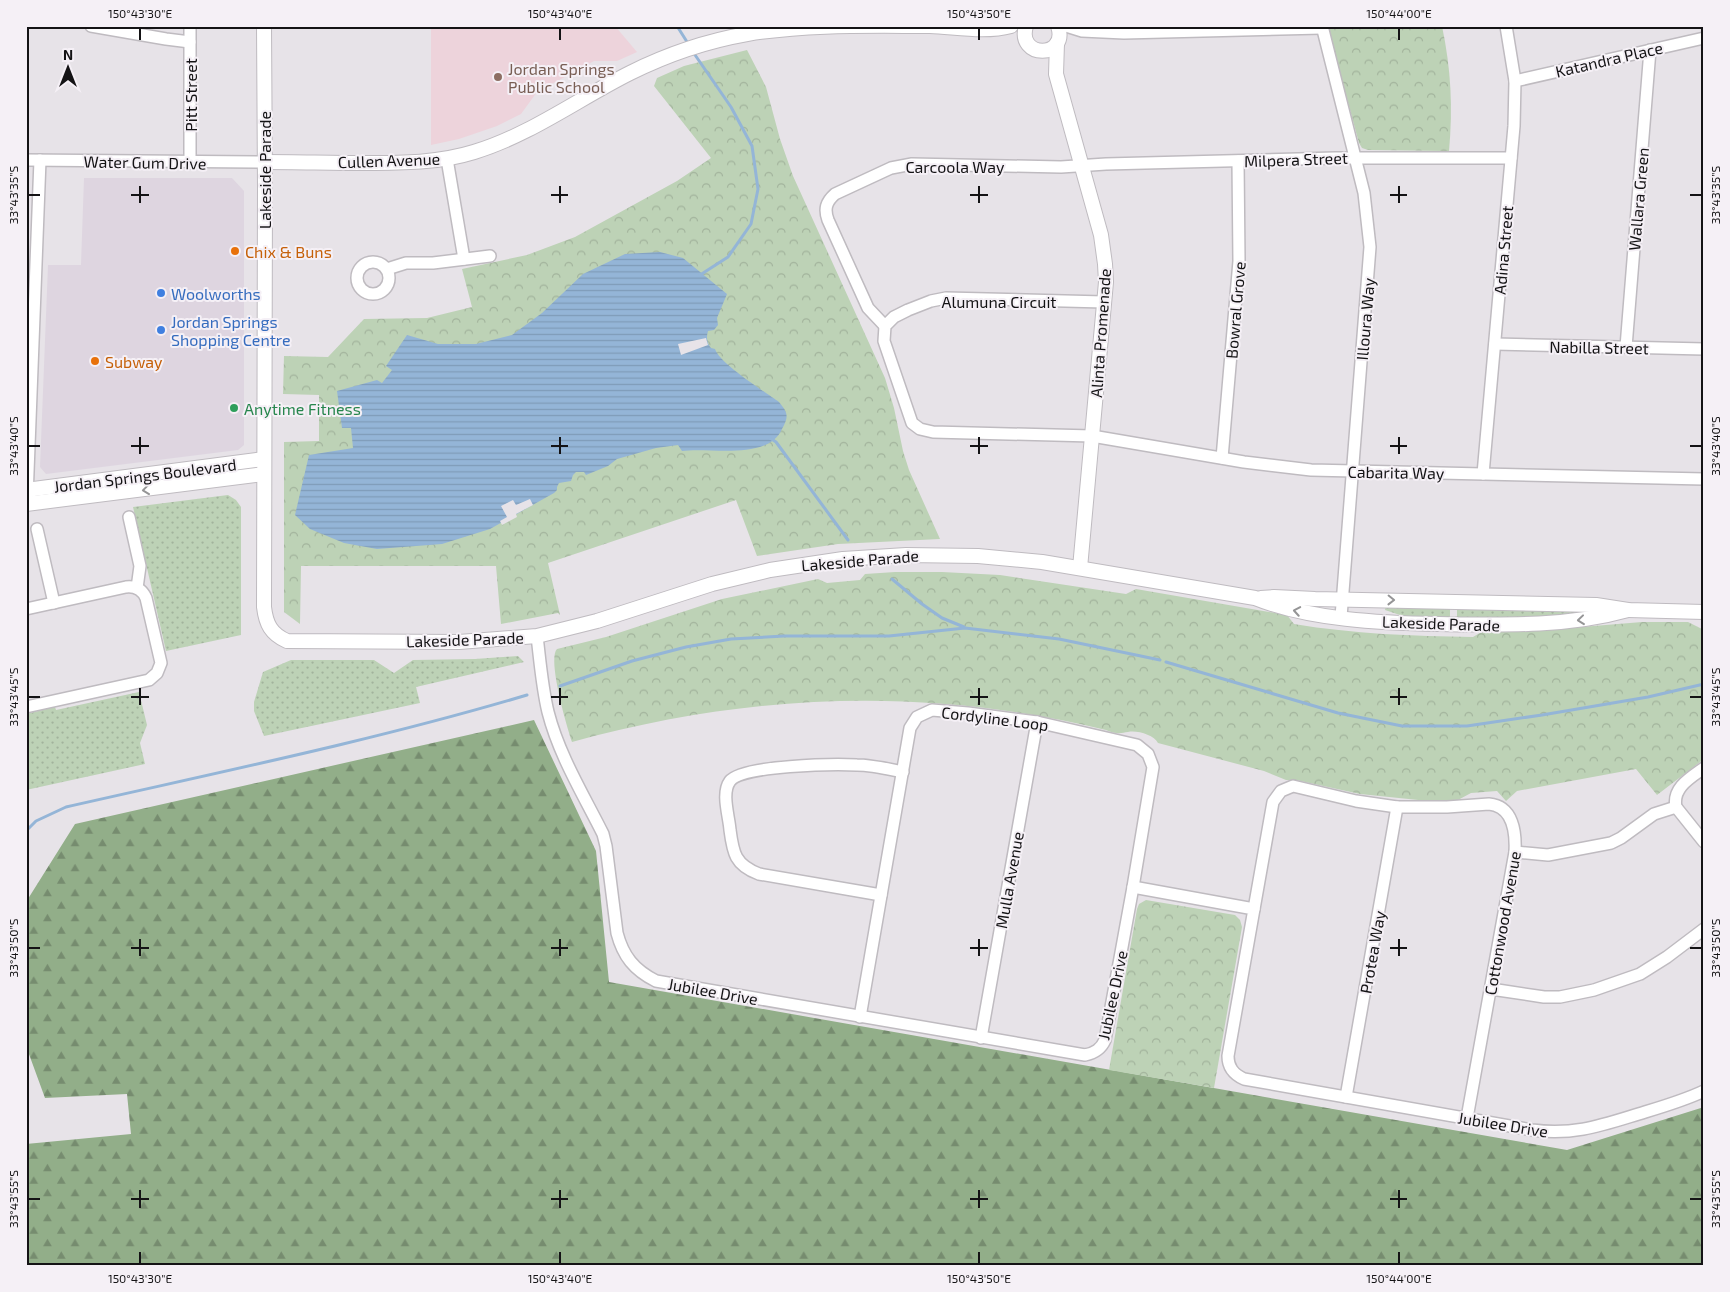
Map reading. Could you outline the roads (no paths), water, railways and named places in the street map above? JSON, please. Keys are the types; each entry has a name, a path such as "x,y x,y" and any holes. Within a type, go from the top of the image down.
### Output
{"street":[{"path":"91,26 190,42"},
{"name":"Pitt Street","path":"190,26 190,163"},
{"name":"Lakeside Parade","path":"264,26 264,607 265,620 276,636 287,641 459,642 537,636 590,623 712,584 770,570 813,563 906,555 1009,558 1080,568 1255,598 1596,604 1628,610 1704,612"},
{"name":"Cullen Avenue","path":"265,162 401,162 448,159 472,153 514,137 630,73 674,54 714,42 766,32 819,28 932,26 996,30 1011,26"},
{"path":"1026,26 1025,36 1032,48 1044,51 1053,47 1060,34 1082,31 1146,33 1322,27"},
{"name":"Adina Street","path":"1484,474 1514,126 1515,80 1506,26"},
{"name":"Illoura Way","path":"1322,27 1366,203 1370,247 1341,617"},
{"name":"Cullen Avenue","path":"996,30 1032,48"},
{"name":"Alinta Promenade","path":"1060,34 1056,74 1104,252 1106,282 1080,568"},
{"name":"Katandra Place","path":"1515,80 1704,38"},
{"name":"Alinta Promenade","path":"1032,48 1056,74"},
{"name":"Wallara Green","path":"1626,347 1650,50"},
{"name":"Milpera Street","path":"1082,166 1355,158 1511,158"},
{"path":"448,159 464,259"},
{"name":"Water Gum Drive","path":"26,160 190,163 265,162"},
{"path":"26,504 28,404 40,160"},
{"name":"Bowral Grove","path":"1222,458 1239,261 1238,161"},
{"name":"Carcoola Way","path":"885,326 868,308 828,220 826,209 828,202 835,194 891,168 906,164 1082,166"},
{"path":"387,269 406,264 433,263 490,256"},
{"name":"Alumuna Circuit","path":"885,326 894,317 908,310 930,301 946,298 1104,302"},
{"path":"885,326 883,333 886,348 900,385 909,417 912,423 920,429 933,432 1092,436"},
{"name":"Nabilla Street","path":"1495,344 1704,349"},
{"name":"Cabarita Way","path":"1092,436 1286,468 1704,479"},
{"name":"Jordan Springs Boulevard","path":"27,490 264,459"},
{"name":"Jordan Springs Boulevard","path":"26,504 264,474"},
{"path":"128,517 140,566 137,588"},
{"path":"37,529 54,603"},
{"path":"26,610 126,587 137,588 143,592 147,600 161,666 157,673 149,680 26,708"},
{"name":"Lakeside Parade","path":"1255,598 1290,610 1341,617 1416,623 1503,625 1581,620 1628,610"},
{"name":"Jubilee Drive","path":"537,636 548,710 564,756 603,834 609,859 617,933 624,954 646,976 656,980 1078,1055 1092,1054 1099,1050 1105,1040 1133,888"},
{"name":"Cordyline Loop","path":"860,1016 910,728 917,717 926,712 941,710 1036,722 1136,745 1148,754 1152,760 1152,777 1133,888"},
{"name":"Mulla Avenue","path":"981,1038 1036,722"},
{"path":"881,895 759,874 741,865 737,859 732,841 726,796 727,788 730,781 742,773 776,768 859,765 903,772"},
{"path":"1704,768 1679,788 1676,794 1676,807 1704,842"},
{"name":"Cottonwood Avenue","path":"1254,909 1273,802 1281,791 1293,786 1356,801 1397,807 1447,807 1496,804 1506,811 1510,818 1515,839 1515,852 1467,1118"},
{"name":"Protea Way","path":"1346,1097 1397,807"},
{"path":"1515,852 1548,855 1611,843 1626,835 1654,814 1676,807"},
{"path":"1133,888 1254,909"},
{"name":"Jubilee Drive","path":"1254,909 1228,1056 1230,1068 1235,1074 1244,1079 1547,1132 1577,1131 1607,1124 1686,1099 1704,1091"},
{"path":"1491,989 1544,997 1560,997 1594,990 1640,974 1667,957 1704,928"}],"water":[{"path":"660,252 683,258 727,294 717,318 718,325 714,330 708,331 708,342 711,348 715,349 718,355 733,369 782,406 786,412 786,421 775,439 752,449 737,451 682,451 678,445 656,448 617,459 608,466 586,475 584,472 576,472 571,481 559,483 554,493 490,529 442,544 377,549 344,543 310,529 295,515 309,455 353,448 351,428 342,428 337,391 377,380 382,383 392,370 386,366 407,335 438,344 476,344 512,335 542,313 583,274 625,254"}],"waterway":[{"path":"677,26 689,45"},
{"path":"693,52 731,107 752,146 758,189 751,224 728,257 700,275"},
{"path":"770,438 776,442 848,540"},
{"path":"892,579 942,618 964,627"},
{"path":"560,686 632,661 686,647 731,639 784,636 889,636 965,628 1059,639 1160,660"},
{"path":"1166,662 1338,713 1402,726 1467,726 1648,697 1704,684"},
{"path":"26,831 36,821 66,807 413,727 527,695"}],"place":[{"name":"Jordan Springs Public School","path":"498,77"},
{"name":"Chix & Buns","path":"235,251"},
{"name":"Woolworths","path":"161,293"},
{"name":"Jordan Springs Shopping Centre","path":"161,330"},
{"name":"Subway","path":"95,361"},
{"name":"Anytime Fitness","path":"234,408"}]}
